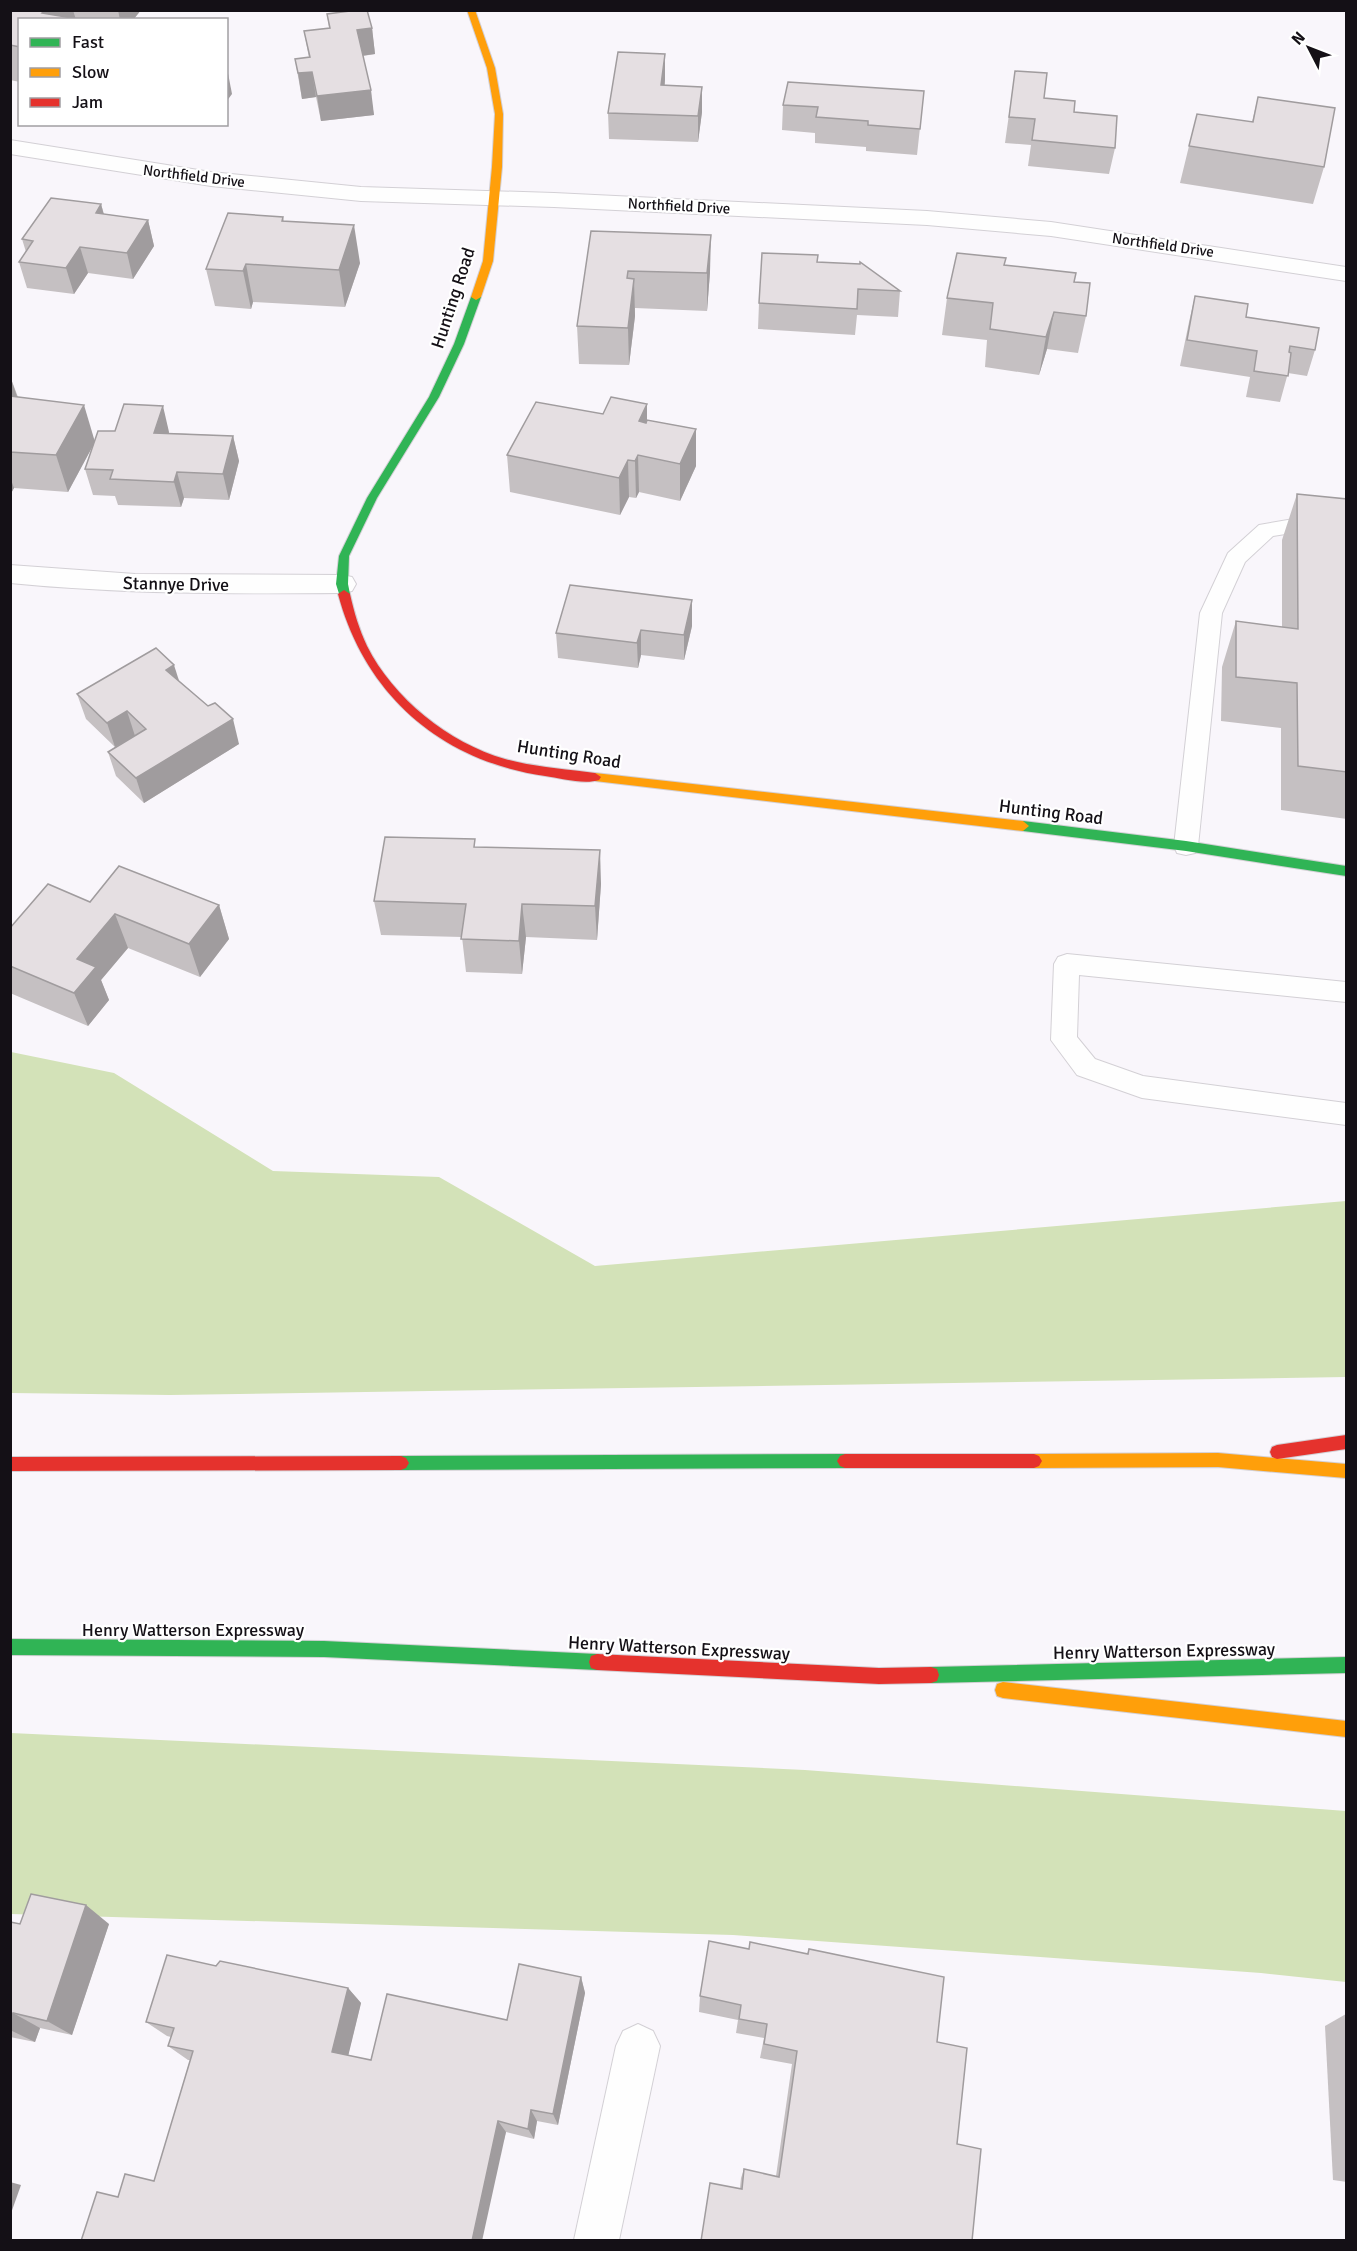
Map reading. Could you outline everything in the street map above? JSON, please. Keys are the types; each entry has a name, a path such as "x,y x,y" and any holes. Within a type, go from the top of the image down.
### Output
{"main road":[{"name":"Hunting Road","path":"471,10 491,68 499,114 488,261 459,344 434,397 372,498 344,556 342,584 348,617 370,663 389,689 437,731 491,759 537,771 724,790 1186,846 1347,871"},
{"path":"1218,1460 1347,1442"},
{"path":"10,1464 1218,1460 1347,1472"},
{"name":"Henry Watterson Expressway","path":"10,1647 324,1649 879,1676 1347,1665"},
{"path":"879,1676 1347,1729"}],"street":[{"name":"Northfield Drive","path":"10,147 118,166 222,180 361,194 493,198 950,220 1062,231 1347,274"},
{"name":"Stannye Drive","path":"10,574 137,585 342,584"},
{"path":"596,2241 638,2046"}],"lane":[{"path":"1186,846 1211,613 1236,558 1268,530 1317,522 1347,525"},
{"path":"1347,992 1066,964 1064,1040 1086,1067 1142,1087 1347,1114"}],"green space":[{"path":"11,1052 114,1073 273,1171 439,1177 595,1266 1346,1201 1346,1377 170,1395 11,1393"},
{"path":"11,1733 805,1770 1346,1811 1346,1982 1261,1973 733,1935 11,1914"}],"building":[{"path":"10,10 45,10 42,13 72,18 18,18 18,47 10,45"},
{"path":"367,10 372,28 357,30 371,90 317,96 312,72 298,73 295,59 310,57 304,31 330,28 327,14"},
{"path":"618,52 665,54 661,85 702,87 698,116 608,113"},
{"path":"1015,71 1047,73 1044,98 1075,101 1074,112 1117,116 1115,148 1032,140 1035,119 1009,117"},
{"path":"788,82 924,91 920,129 868,125 868,121 816,117 818,107 783,105"},
{"path":"1258,97 1335,108 1324,167 1189,146 1197,114 1253,122"},
{"path":"51,198 101,204 96,213 148,220 127,253 80,247 66,268 19,262 33,241 22,239"},
{"path":"228,213 283,217 282,221 354,225 339,270 246,264 243,271 206,269"},
{"path":"591,231 711,235 707,273 628,271 627,278 634,279 628,328 577,326"},
{"path":"762,253 818,255 817,262 860,264 860,262 900,291 858,289 857,309 759,303"},
{"path":"957,253 1006,258 1004,265 1076,273 1074,282 1090,283 1086,316 1054,312 1046,337 990,329 993,303 947,298"},
{"path":"1195,296 1248,304 1246,317 1319,328 1315,350 1290,346 1288,376 1254,371 1257,351 1187,340"},
{"path":"10,396 84,405 56,455 10,452"},
{"path":"611,397 647,404 639,421 646,423 647,420 696,429 680,464 638,455 635,461 628,460 619,478 507,455 536,402 603,414"},
{"path":"124,404 163,406 154,433 233,436 223,474 177,472 174,482 110,479 113,470 85,469 98,431 115,431"},
{"path":"1297,494 1347,499 1347,772 1298,766 1297,683 1236,677 1236,621 1298,629"},
{"path":"570,585 692,600 684,635 641,630 637,643 556,633"},
{"path":"156,648 174,665 166,670 208,706 215,703 233,719 136,778 108,752 146,729 127,711 107,723 77,694"},
{"path":"385,837 475,839 474,847 600,850 595,906 522,904 519,941 461,939 466,904 374,901"},
{"path":"119,866 219,905 189,944 115,914 77,959 96,967 74,993 10,966 10,928 48,884 90,902"},
{"path":"31,1894 86,1905 47,2021 13,2013 10,2021 10,1922 20,1924"},
{"path":"709,1941 749,1949 750,1942 808,1954 809,1949 944,1977 937,2042 967,2048 957,2144 981,2149 972,2241 701,2241 710,2183 742,2189 744,2169 779,2177 797,2051 764,2044 767,2024 739,2019 741,2005 700,1996"},
{"path":"167,1955 216,1966 220,1961 348,1988 332,2052 371,2060 387,1994 507,2020 519,1964 581,1977 553,2114 531,2110 528,2129 498,2121 472,2241 81,2241 97,2192 118,2197 125,2174 154,2181 193,2051 168,2046 174,2028 146,2022"}],"traffic: fast":[{"path":"344,594 342,584 344,556 372,498 434,397 459,344 476,297"},
{"path":"1023,826 1186,846 1346,871"},
{"path":"401,1463 845,1461"},
{"path":"10,1647 324,1649 597,1662"},
{"path":"931,1675 1346,1665"}],"traffic: slow":[{"path":"471,10 491,68 499,114 497,167 488,261 476,297"},
{"path":"595,777 1023,826"},
{"path":"1034,1461 1218,1460 1346,1471"},
{"path":"1003,1690 1346,1729"}],"traffic: jam":[{"path":"344,594 351,622 378,672 396,695 440,733 465,747 504,763 542,771 595,777"},
{"path":"1277,1452 1346,1442"},
{"path":"845,1461 1034,1461"},
{"path":"10,1464 401,1463"},
{"path":"597,1662 879,1676 931,1675"}]}
